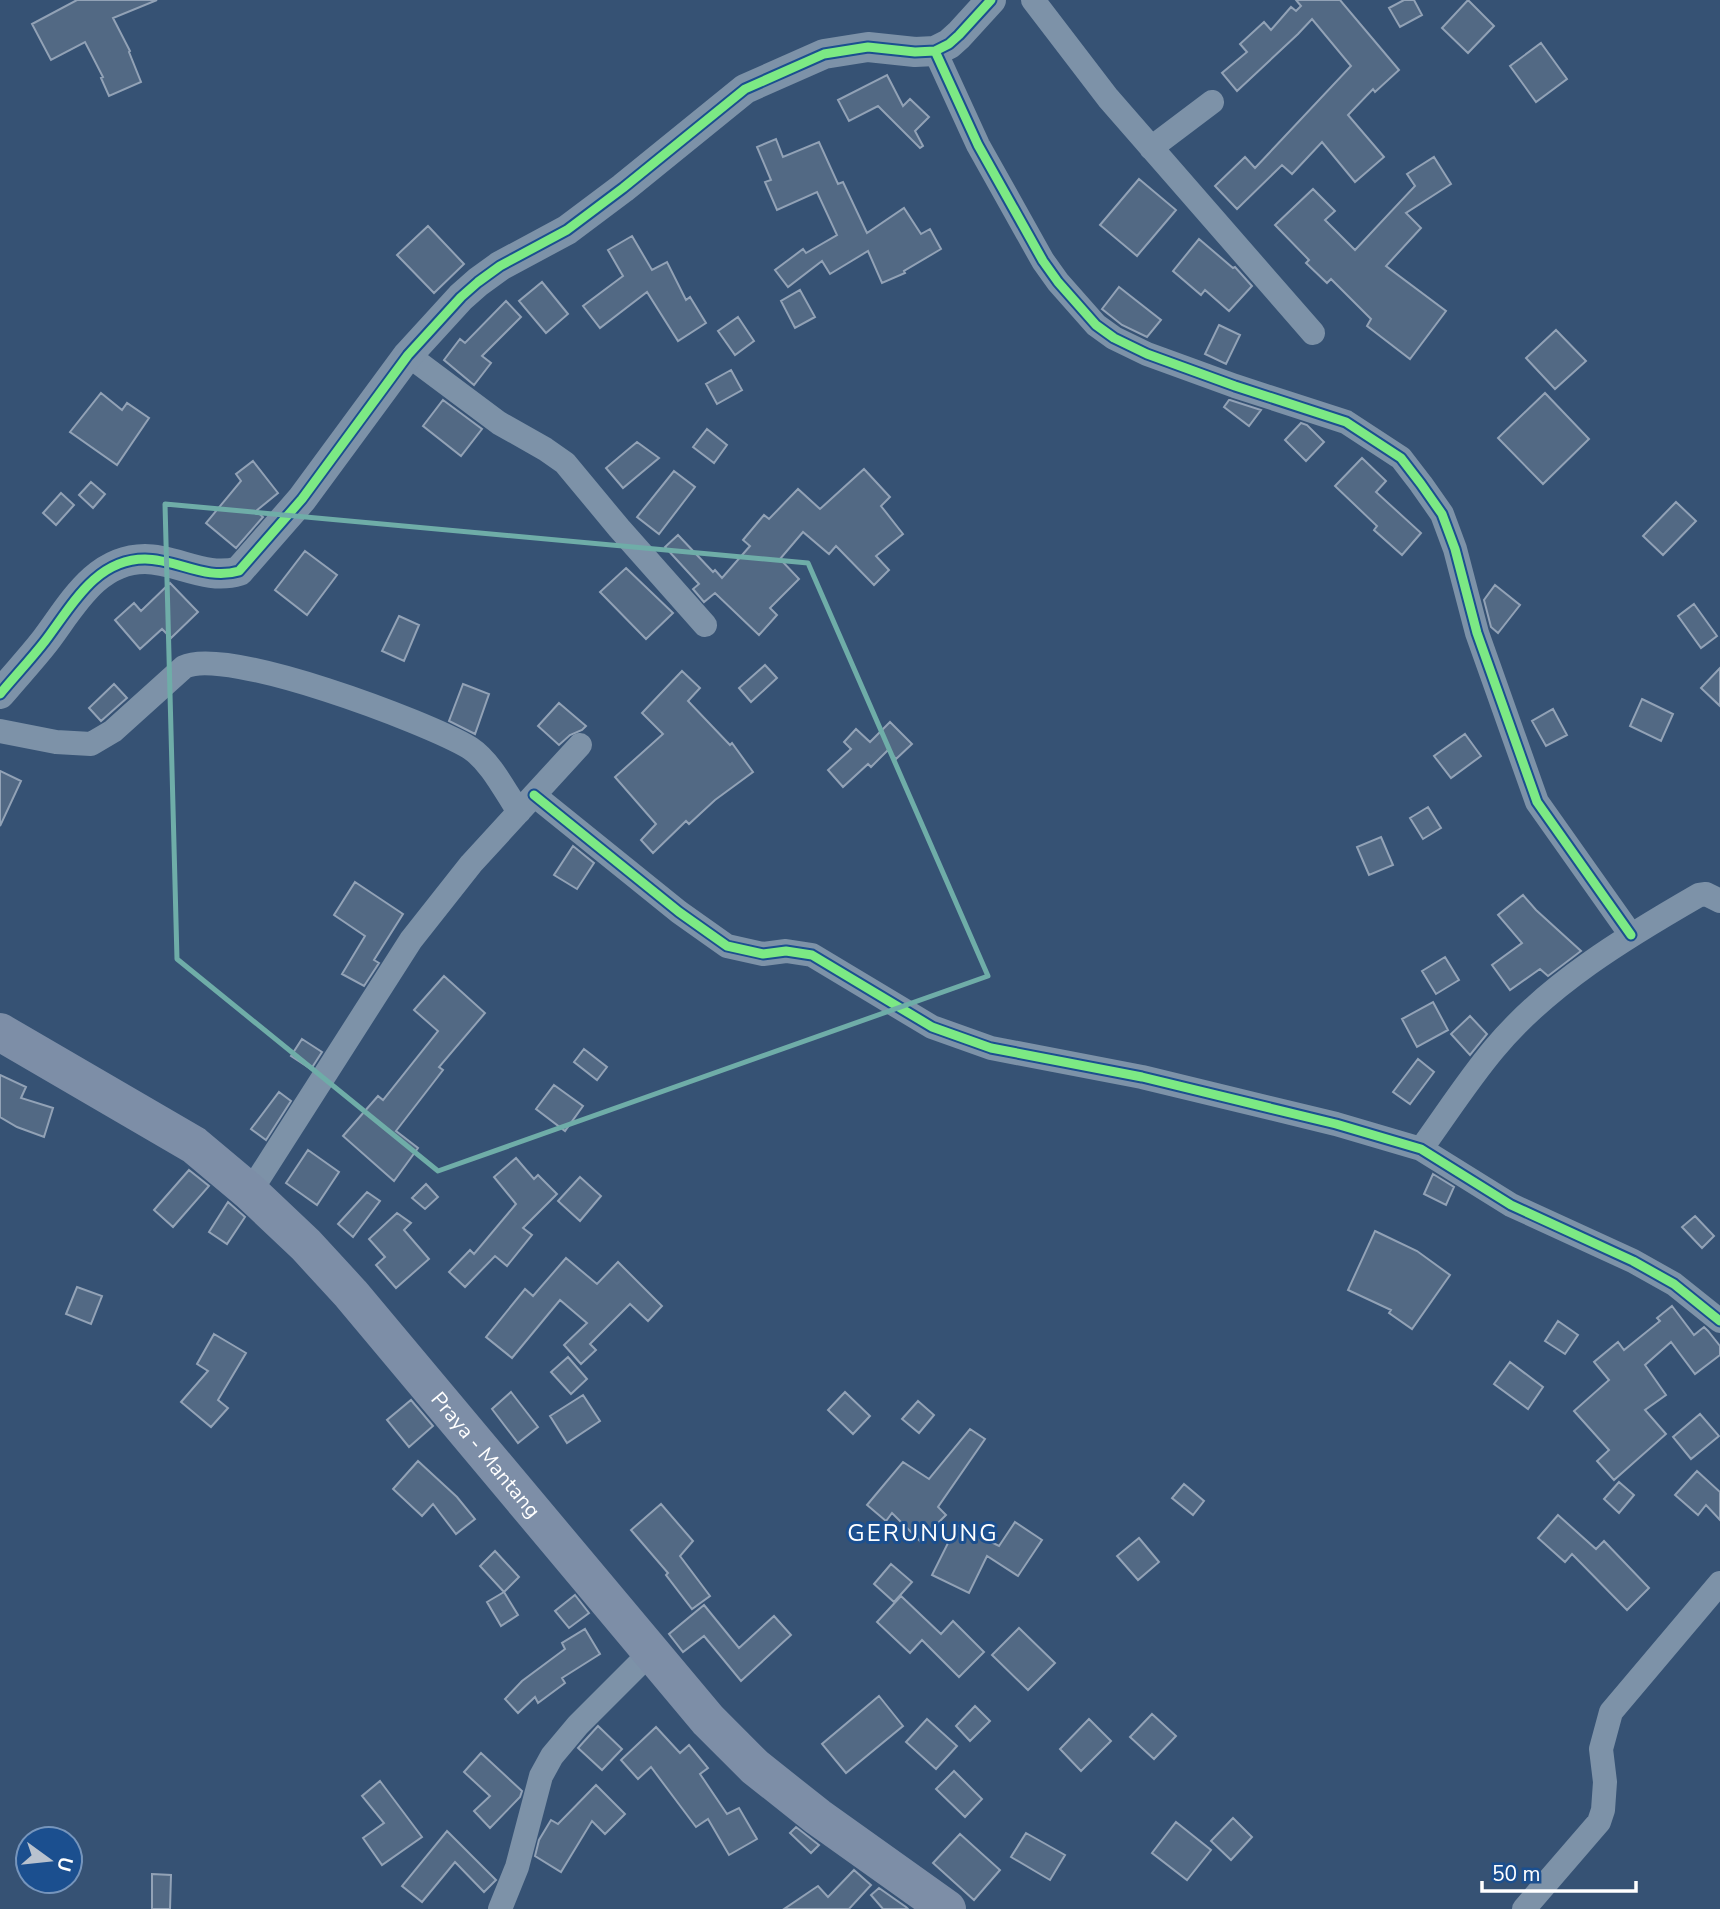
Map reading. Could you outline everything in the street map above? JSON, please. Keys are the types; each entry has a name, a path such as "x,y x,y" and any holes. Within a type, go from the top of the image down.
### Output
{"main road":[{"name":"Praya - Mantang","path":"0,1032 194,1145 250,1192 306,1245 351,1294 708,1720 755,1767 818,1817 947,1909"}],"street":[{"path":"0,694 44,643 87,585 102,573 130,561 145,559 172,562 214,575 239,571 302,499 408,355 461,297 500,266 567,230 745,89 824,54 868,47 915,52 935,51 959,35 990,0"},
{"path":"1033,0 1108,98 1314,333"},
{"path":"935,51 978,145 1043,261 1096,325 1114,338 1147,354 1346,422 1401,458 1422,484 1442,514 1455,549 1481,644 1536,802 1631,935"},
{"path":"1151,148 1212,102"},
{"path":"408,355 499,423 565,463 705,625"},
{"path":"0,731 56,742 91,744 113,731 184,667 192,663 214,664 296,680 332,691 433,730 469,748 527,803 727,946 763,954 786,951 812,955 932,1027 980,1044 1142,1077 1336,1124 1421,1149 1511,1205 1633,1261 1674,1284 1720,1321"},
{"path":"250,1192 411,940 471,864 580,745"},
{"path":"1421,1149 1493,1050 1572,975 1631,935 1702,894 1720,901"},
{"path":"1524,1909 1599,1822 1604,1810 1605,1782 1601,1749 1611,1712 1720,1583"},
{"path":"500,1909 517,1867 541,1776 552,1756 651,1652"}],"highlighted area":[{"path":"165,504 808,563 988,976 438,1171 177,959"}],"building":[{"path":"77,0 157,0 113,18 130,51 141,82 109,96 101,78 103,77 85,42 51,60 32,24"},
{"path":"1296,0 1340,0 1399,70 1375,92 1373,89 1348,115 1384,157 1355,182 1322,142 1292,174 1282,165 1237,209 1215,186 1245,157 1255,168 1351,66 1312,19 1237,91 1222,73 1247,52 1240,44 1264,22 1271,30 1291,7 1296,11 1301,6"},
{"path":"1404,0 1414,0 1422,15 1400,27 1389,8"},
{"path":"1468,0 1494,26 1468,53 1442,28"},
{"path":"1541,43 1567,79 1536,102 1510,66"},
{"path":"887,75 903,106 910,99 929,117 915,131 923,146 920,148 878,106 849,121 838,100"},
{"path":"776,139 783,157 819,142 838,184 843,182 867,233 904,208 921,234 930,229 941,249 904,271 905,273 882,283 868,251 830,274 822,261 788,287 775,270 803,249 806,253 837,235 817,192 777,210 765,182 771,180 757,147"},
{"path":"1434,157 1451,184 1406,213 1421,228 1386,266 1446,311 1410,359 1367,326 1371,319 1331,279 1327,283 1306,263 1309,260 1275,225 1313,189 1335,211 1325,220 1355,250 1415,186 1407,174"},
{"path":"1139,179 1176,210 1137,256 1100,225"},
{"path":"428,226 464,264 434,293 397,255"},
{"path":"632,236 652,270 667,262 686,300 690,297 706,323 678,341 647,292 600,328 583,306 623,276 608,250"},
{"path":"1199,239 1235,267 1252,286 1229,311 1205,290 1201,295 1173,271"},
{"path":"542,282 568,314 546,333 519,301"},
{"path":"1119,287 1161,320 1147,337 1122,325 1102,309"},
{"path":"800,290 815,317 795,328 781,301"},
{"path":"506,301 521,317 482,356 491,363 474,385 444,360 460,339 465,343"},
{"path":"738,317 754,341 735,355 718,331"},
{"path":"1219,325 1240,335 1226,364 1205,354"},
{"path":"1556,330 1586,361 1555,389 1526,358"},
{"path":"731,370 742,390 717,404 706,384"},
{"path":"101,393 122,410 127,403 149,418 117,465 70,432"},
{"path":"1545,393 1589,439 1543,484 1498,438"},
{"path":"443,400 482,429 461,456 423,426"},
{"path":"1229,400 1261,410 1249,426 1224,407"},
{"path":"1301,423 1307,425 1324,442 1306,461 1285,440"},
{"path":"707,429 727,445 714,463 693,447"},
{"path":"637,442 659,458 623,488 606,468"},
{"path":"1362,458 1386,481 1376,492 1421,533 1402,555 1374,530 1377,526 1335,486"},
{"path":"253,461 278,493 256,511 263,517 236,548 206,523 241,481 236,474"},
{"path":"864,469 890,497 881,506 903,534 876,556 889,570 874,585 836,546 829,554 803,532 780,559 799,579 770,608 777,615 759,635 715,593 704,602 693,589 699,584 665,547 678,535 722,578 750,546 743,540 764,515 769,519 798,489 820,509"},
{"path":"674,471 695,487 659,534 637,517"},
{"path":"91,482 105,494 93,508 79,495"},
{"path":"61,493 74,505 56,525 43,513"},
{"path":"1676,502 1696,521 1663,555 1643,536"},
{"path":"305,551 337,575 307,615 275,590"},
{"path":"626,568 673,613 646,639 600,592"},
{"path":"170,583 198,612 171,638 162,629 140,649 115,620 134,603 141,611"},
{"path":"1495,585 1520,605 1498,633 1491,627 1484,600"},
{"path":"1694,604 1717,636 1701,648 1678,616"},
{"path":"399,616 419,625 404,661 382,651"},
{"path":"765,665 777,678 751,702 739,688"},
{"path":"1720,668 1720,706 1701,688"},
{"path":"682,671 700,688 688,701 730,745 732,743 753,772 715,800 689,824 686,821 653,853 641,840 656,824 615,777 663,734 642,713"},
{"path":"114,684 127,698 101,721 89,708"},
{"path":"463,684 489,694 475,734 449,721"},
{"path":"1642,699 1673,714 1661,741 1630,726"},
{"path":"559,703 586,726 559,745 538,726"},
{"path":"1553,709 1567,735 1546,746 1532,721"},
{"path":"890,722 912,744 896,759 888,750 871,767 868,764 843,787 828,770 851,749 844,742 856,729 870,742"},
{"path":"1465,734 1481,756 1451,778 1434,756"},
{"path":"0,771 21,781 0,826"},
{"path":"1428,807 1441,828 1423,839 1410,818"},
{"path":"1381,837 1393,865 1369,875 1357,847"},
{"path":"573,846 594,863 577,889 554,875"},
{"path":"355,882 403,914 374,960 379,963 364,986 342,974 365,936 334,915"},
{"path":"1523,895 1581,951 1548,976 1540,969 1510,990 1492,965 1522,943 1498,915"},
{"path":"1445,957 1459,980 1436,994 1422,971"},
{"path":"444,976 485,1013 439,1067 443,1070 396,1131 418,1148 394,1181 343,1136 378,1096 383,1100 438,1031 414,1010"},
{"path":"1433,1002 1448,1030 1417,1047 1402,1019"},
{"path":"1470,1016 1487,1034 1470,1055 1451,1034"},
{"path":"302,1039 322,1052 311,1069 291,1056"},
{"path":"584,1049 607,1067 597,1080 574,1062"},
{"path":"1418,1059 1434,1072 1410,1104 1393,1092"},
{"path":"0,1075 26,1087 21,1098 53,1108 44,1137 0,1117"},
{"path":"554,1085 583,1106 565,1131 536,1109"},
{"path":"279,1092 291,1101 266,1140 251,1129"},
{"path":"308,1150 339,1172 317,1205 286,1183"},
{"path":"516,1158 534,1179 538,1175 557,1194 523,1228 532,1235 507,1266 495,1256 465,1287 449,1272 470,1250 474,1254 516,1204 494,1177"},
{"path":"189,1170 209,1186 173,1227 154,1210"},
{"path":"1433,1174 1454,1187 1446,1205 1424,1194"},
{"path":"580,1177 601,1196 580,1221 558,1201"},
{"path":"426,1184 438,1197 425,1209 412,1198"},
{"path":"367,1192 380,1201 353,1237 338,1224"},
{"path":"228,1202 245,1217 227,1244 209,1232"},
{"path":"397,1213 411,1223 404,1230 429,1259 396,1288 376,1265 385,1257 369,1239"},
{"path":"1695,1216 1714,1236 1702,1248 1682,1227"},
{"path":"1375,1231 1417,1251 1450,1275 1412,1329 1389,1313 1391,1310 1348,1290"},
{"path":"566,1258 597,1284 618,1262 662,1306 648,1321 630,1304 590,1344 596,1350 581,1364 564,1345 587,1323 560,1300 512,1358 486,1337 525,1289 533,1296"},
{"path":"77,1287 102,1296 91,1324 66,1314"},
{"path":"1672,1306 1694,1335 1704,1327 1708,1331 1720,1346 1720,1355 1695,1374 1671,1342 1645,1365 1666,1395 1645,1410 1666,1434 1614,1480 1597,1461 1609,1450 1574,1411 1609,1380 1594,1362 1618,1342 1624,1350 1660,1321 1657,1318"},
{"path":"1558,1321 1578,1335 1565,1354 1545,1341"},
{"path":"214,1334 246,1353 218,1400 228,1408 211,1427 181,1402 208,1371 197,1364"},
{"path":"568,1357 587,1379 571,1394 551,1372"},
{"path":"1510,1362 1543,1387 1528,1409 1494,1384"},
{"path":"511,1392 538,1427 518,1443 492,1409"},
{"path":"845,1392 870,1416 853,1434 828,1410"},
{"path":"583,1395 600,1421 567,1443 550,1416"},
{"path":"411,1400 433,1426 409,1447 387,1420"},
{"path":"918,1401 934,1415 919,1433 902,1419"},
{"path":"1700,1414 1719,1436 1691,1459 1673,1437"},
{"path":"970,1429 985,1439 938,1507 946,1515 920,1541 892,1513 886,1521 867,1505 903,1462 929,1479"},
{"path":"418,1461 457,1497 475,1519 456,1534 433,1504 422,1516 393,1489"},
{"path":"1697,1471 1720,1492 1720,1520 1706,1505 1698,1515 1675,1495"},
{"path":"1619,1482 1634,1495 1619,1513 1604,1499"},
{"path":"1184,1484 1204,1501 1193,1515 1172,1498"},
{"path":"661,1504 693,1541 680,1556 710,1596 692,1609 666,1575 668,1573 631,1530"},
{"path":"1558,1515 1596,1549 1604,1541 1649,1588 1627,1610 1572,1554 1565,1562 1538,1538"},
{"path":"1015,1522 1042,1540 1018,1576 987,1556 969,1593 932,1575 957,1525 999,1546"},
{"path":"1139,1538 1159,1562 1138,1580 1117,1556"},
{"path":"495,1551 519,1577 504,1592 480,1566"},
{"path":"891,1564 912,1582 894,1602 874,1584"},
{"path":"504,1592 518,1615 501,1626 487,1602"},
{"path":"575,1595 589,1613 569,1628 555,1611"},
{"path":"901,1596 941,1634 953,1621 984,1652 959,1677 922,1640 910,1653 877,1622"},
{"path":"704,1605 739,1648 774,1616 791,1635 741,1681 704,1636 683,1652 669,1634"},
{"path":"1019,1628 1055,1663 1028,1690 992,1655"},
{"path":"585,1629 600,1654 562,1678 565,1683 538,1703 535,1697 518,1713 505,1699 522,1681 565,1649 562,1643"},
{"path":"879,1696 903,1726 846,1773 822,1744"},
{"path":"975,1706 990,1721 970,1741 956,1726"},
{"path":"1152,1714 1176,1736 1154,1759 1130,1737"},
{"path":"927,1719 957,1746 936,1769 906,1742"},
{"path":"1089,1719 1111,1741 1081,1771 1060,1749"},
{"path":"598,1726 622,1749 602,1770 578,1748"},
{"path":"656,1727 680,1753 689,1745 708,1768 700,1774 727,1814 739,1808 757,1839 729,1855 708,1819 696,1827 651,1767 638,1779 621,1760"},
{"path":"481,1753 522,1791 520,1797 490,1828 474,1811 490,1796 464,1772"},
{"path":"954,1771 982,1799 965,1817 936,1789"},
{"path":"380,1781 422,1837 382,1865 363,1838 384,1823 362,1796"},
{"path":"596,1785 625,1814 605,1834 592,1821 561,1872 535,1856 539,1840 551,1820 558,1824"},
{"path":"1233,1818 1252,1837 1231,1860 1211,1841"},
{"path":"1176,1822 1211,1850 1187,1880 1152,1853"},
{"path":"796,1827 819,1845 811,1853 790,1833"},
{"path":"447,1831 496,1880 484,1892 455,1862 422,1902 402,1886"},
{"path":"1026,1833 1065,1855 1050,1880 1011,1857"},
{"path":"960,1834 1000,1870 974,1900 933,1863"},
{"path":"854,1870 871,1885 849,1909 784,1909 818,1886 828,1897"},
{"path":"152,1874 171,1875 170,1909 152,1909"},
{"path":"879,1888 908,1909 883,1909 871,1895"}],"cycle path":[{"path":"0,694 40,648 86,587 112,567 127,561 145,559 169,562 203,572 239,571 302,499 408,355 461,297 500,266 567,230 745,89 824,54 868,47 915,52 935,51 959,35 991,0"},
{"path":"935,51 978,145 1043,261 1096,325 1114,338 1147,354 1346,422 1401,458 1442,514 1455,549 1477,633 1537,802 1631,935"},
{"path":"534,795 679,912 727,946 763,954 786,951 812,955 932,1027 991,1048 1142,1077 1336,1124 1421,1149 1511,1205 1633,1261 1674,1284 1720,1321"}],"district":[{"name":"GERUNUNG","path":"923,1533"}]}
